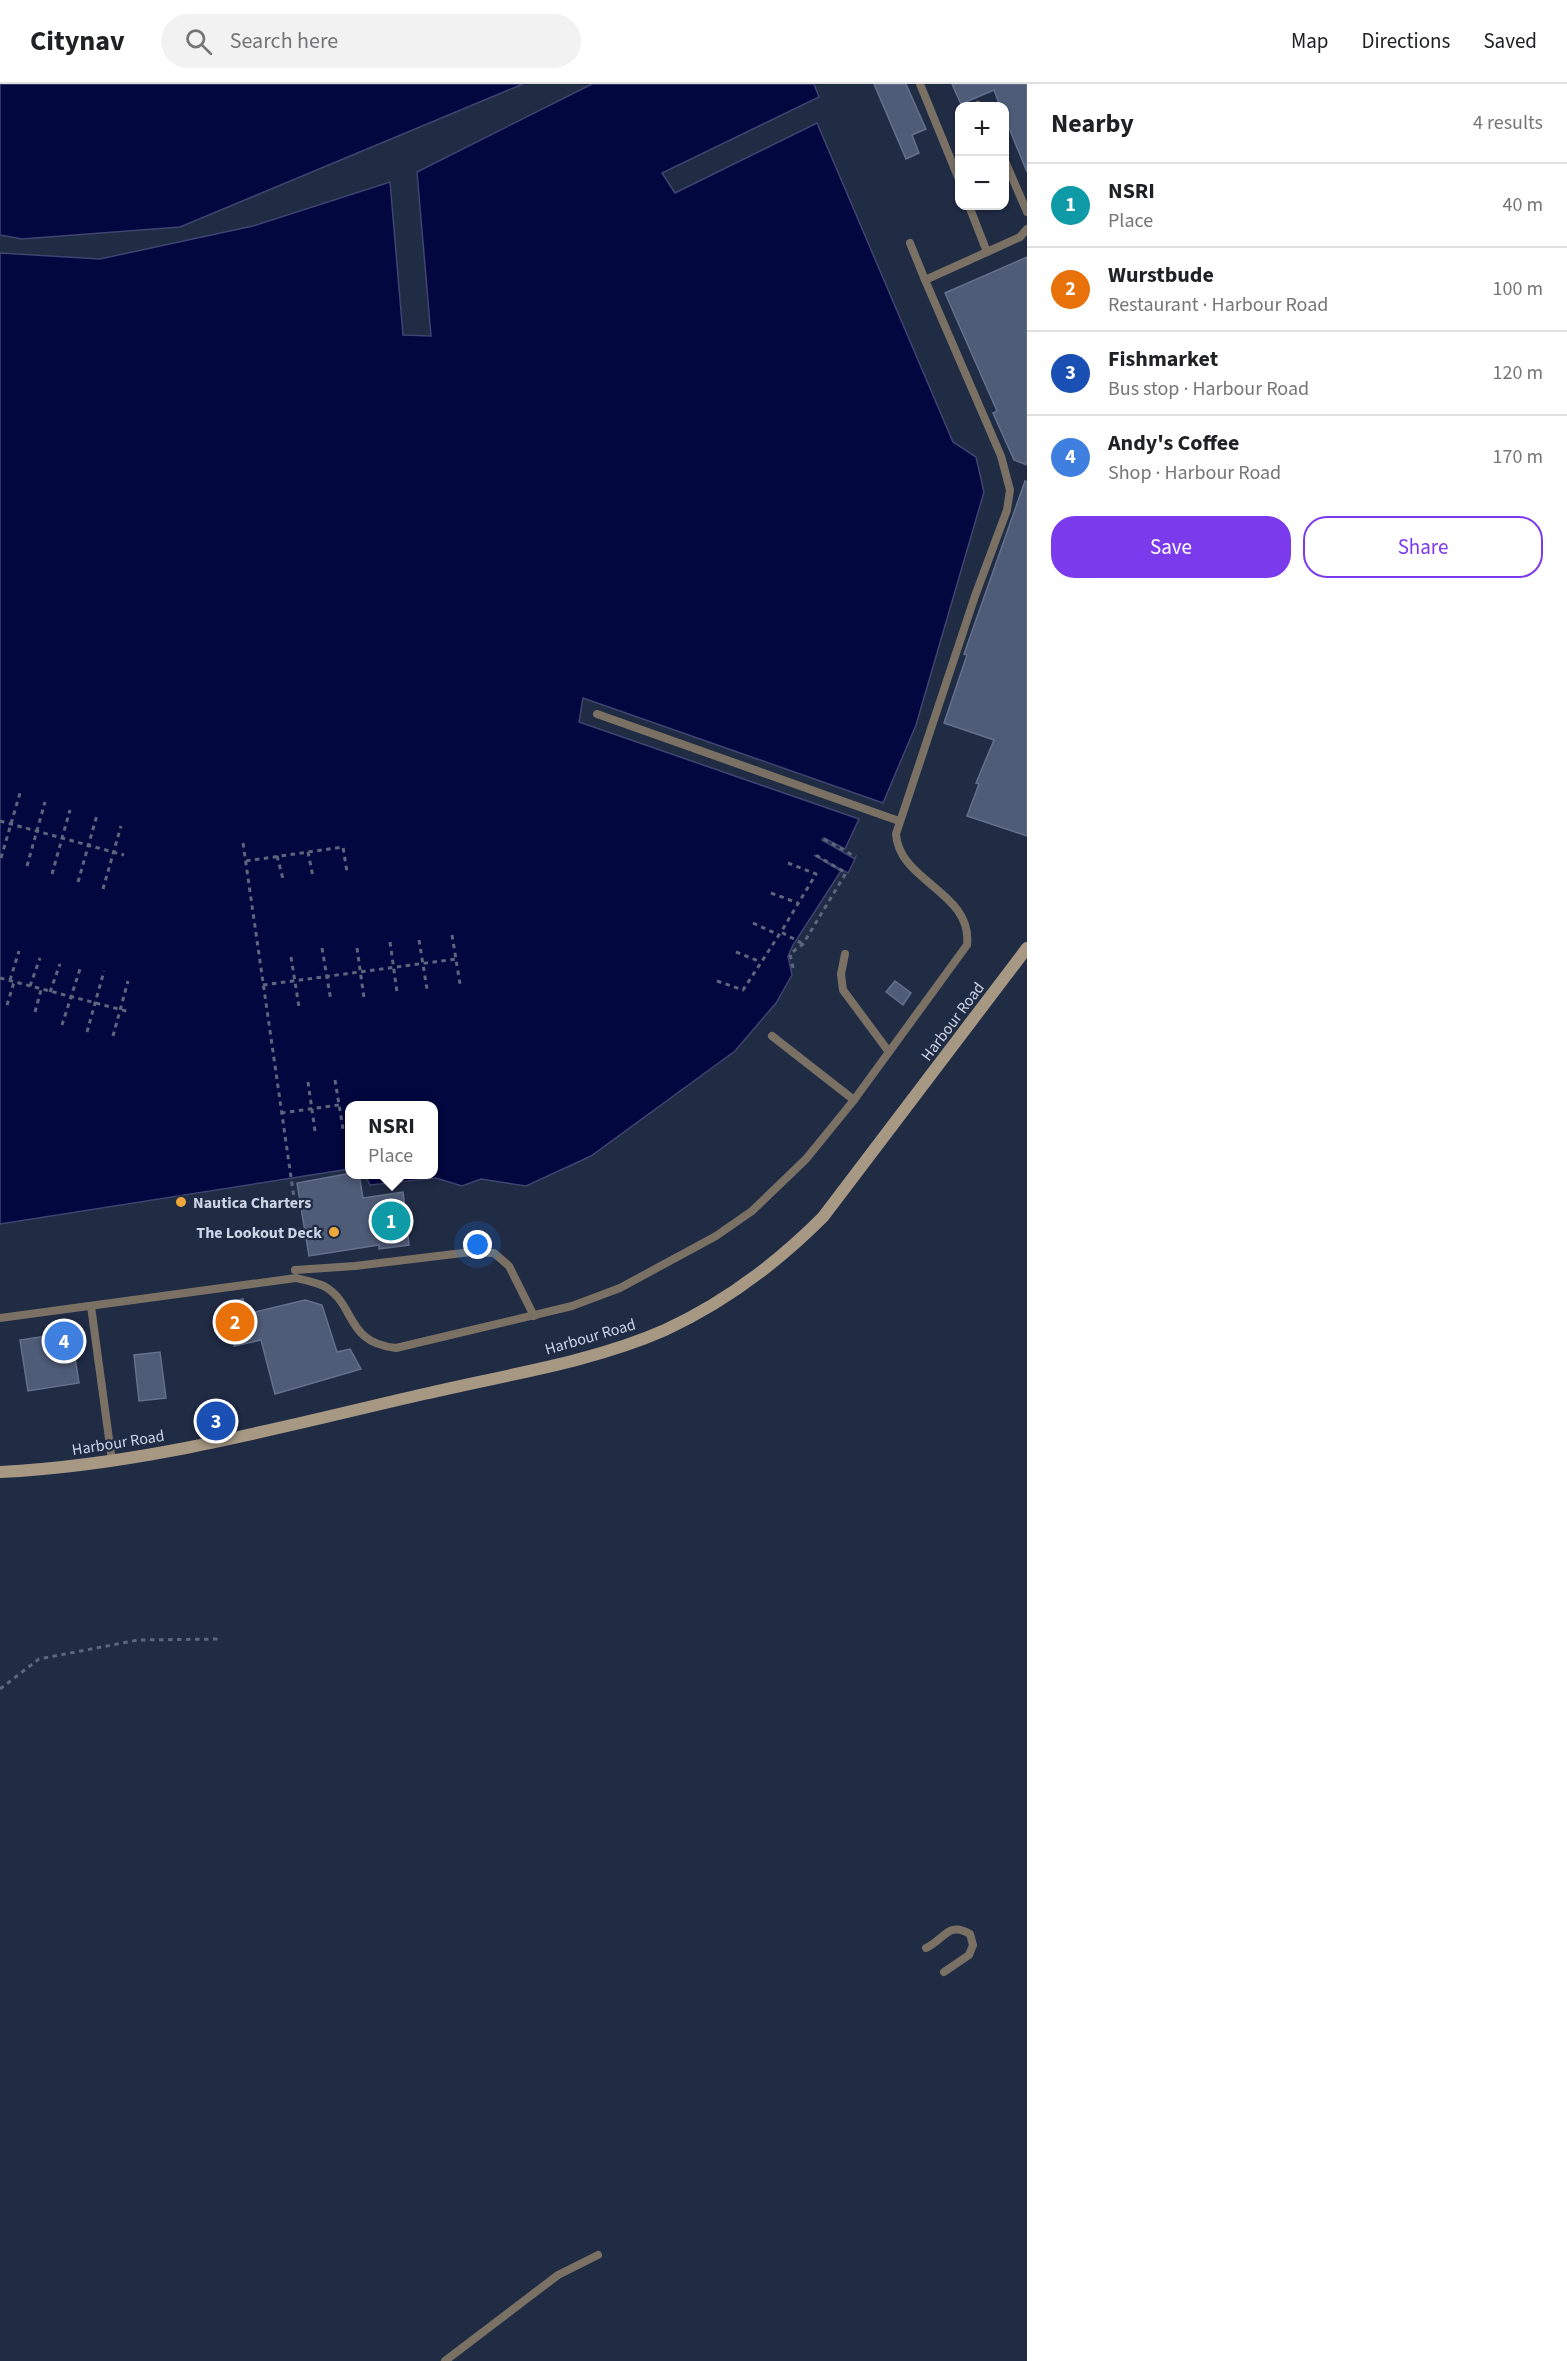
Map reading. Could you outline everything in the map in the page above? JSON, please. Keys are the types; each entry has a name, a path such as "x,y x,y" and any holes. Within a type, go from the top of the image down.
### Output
{"street":[{"name":"Harbour Road","path":"0,1472 45,1470 112,1461 233,1439 593,1355 664,1330 722,1300 767,1269 823,1217 1027,948"}],"lane":[{"path":"920,84 955,170"},
{"path":"1009,170 1027,212"},
{"path":"971,210 987,252"},
{"path":"925,280 1020,237 1027,229"},
{"path":"0,1318 296,1278 324,1287 334,1294 356,1329 364,1336 384,1346 396,1348 572,1306 620,1288 716,1236 752,1211 806,1159 854,1100 967,945 968,933 962,915 901,856 897,846 899,821 1007,510 1010,490 1001,456 909,243"},
{"path":"597,714 899,821"},
{"path":"845,954 841,974 843,990 889,1052"},
{"path":"772,1036 854,1100"},
{"path":"295,1270 355,1266 471,1252 494,1252 509,1266 534,1316"},
{"path":"91,1306 112,1461"},
{"path":"926,1948 949,1930 960,1928 970,1934 973,1945 969,1955 944,1972"},
{"path":"445,2361 558,2275 598,2254"}],"path":[{"path":"1,858 20,793"},
{"path":"27,866 45,802"},
{"path":"52,874 70,810"},
{"path":"78,882 97,815"},
{"path":"0,821 124,855"},
{"path":"103,889 121,826"},
{"path":"824,839 856,857"},
{"path":"243,843 294,1198"},
{"path":"246,861 343,847 347,872"},
{"path":"308,852 313,877"},
{"path":"793,968 790,954 802,944 846,873 814,854"},
{"path":"277,856 283,879"},
{"path":"717,981 743,990 816,874 788,863"},
{"path":"771,893 798,903"},
{"path":"753,923 802,944"},
{"path":"452,934 460,984"},
{"path":"419,940 427,989"},
{"path":"390,942 397,992"},
{"path":"322,948 331,1001"},
{"path":"357,948 364,998"},
{"path":"8,1005 19,951"},
{"path":"736,952 761,962"},
{"path":"291,957 299,1006"},
{"path":"30,986 40,958"},
{"path":"263,985 456,959"},
{"path":"50,992 60,964"},
{"path":"62,1025 80,969"},
{"path":"87,1032 104,971"},
{"path":"0,978 130,1012"},
{"path":"114,1035 128,981"},
{"path":"35,1012 41,990"},
{"path":"335,1080 343,1129"},
{"path":"308,1082 315,1131"},
{"path":"281,1113 339,1105"},
{"path":"0,1689 39,1659 138,1640 220,1639"}],"shaded area":[{"path":"0,84 523,84 180,227 22,239 0,235"},
{"path":"592,84 814,84 819,97 662,173 675,193 817,123 953,442 976,457 984,492 916,725 883,803 583,698 579,722 859,819 845,849 824,838 822,840 855,859 848,873 814,855 841,871 793,945 788,956 792,975 776,1003 735,1051 591,1156 526,1186 481,1179 462,1186 438,1179 438,1101 345,1101 345,1170 0,1224 0,253 100,259 253,226 390,182 403,335 431,336 417,172"},
{"path":"367,1179 427,1179 370,1185"}],"building":[{"path":"874,84 906,84 926,129 912,135 919,153 906,159"},
{"path":"952,84 1027,84 1027,172 1009,128 1009,102 998,102 994,90 966,102 960,102"},
{"path":"1027,257 1027,465 1014,460 993,413 997,411 945,293"},
{"path":"1025,481 1027,482 1027,836 967,816 979,784 976,783 994,740 944,723 967,655 964,654"},
{"path":"895,981 911,993 903,1005 886,992"},
{"path":"345,1174 345,1179 360,1179 363,1198 403,1192 409,1245 379,1249 379,1245 309,1256 297,1183"},
{"path":"243,1299 247,1314 305,1300 322,1305 337,1352 350,1349 361,1369 275,1394 261,1340 234,1346 224,1303"},
{"path":"71,1332 79,1383 28,1391 20,1340"},
{"path":"160,1352 166,1398 139,1401 134,1355"}],"place":[{"name":"Nautica Charters","path":"181,1202"},
{"name":"NSRI","path":"391,1221"},
{"name":"The Lookout Deck","path":"334,1232"},
{"name":"Wurstbude","path":"235,1322"},
{"name":"Andy's Coffee","path":"64,1341"},
{"name":"Fishmarket","path":"216,1421"}]}
